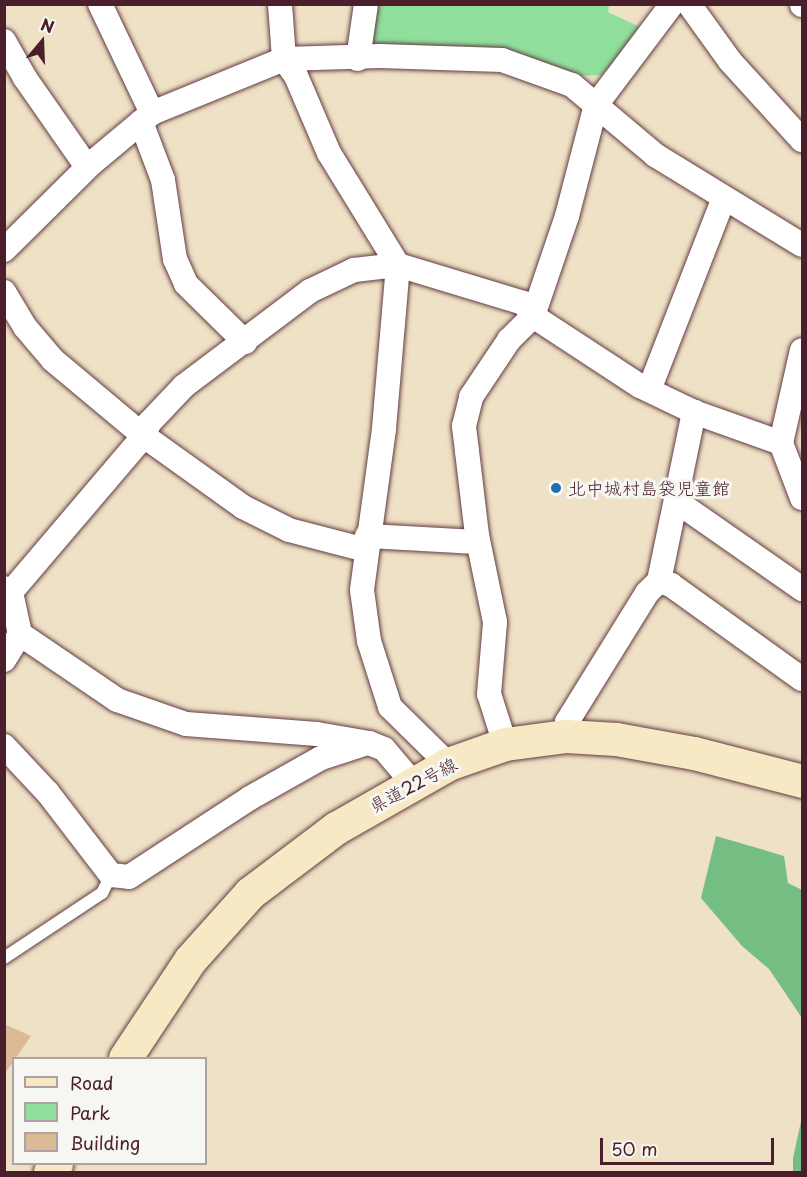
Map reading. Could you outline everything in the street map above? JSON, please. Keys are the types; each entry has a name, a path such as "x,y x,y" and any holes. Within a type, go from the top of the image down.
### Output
{"main road":[{"name":"県道22号線","path":"126,1057 190,960 225,918 250,893 336,828 412,782 448,764 505,744 566,736 616,739 694,753 802,781"}],"street":[{"path":"100,4 146,117 163,180 175,259 186,284 245,342"},
{"path":"280,4 284,59 296,76 329,153 398,265 384,429 362,590 366,620 390,707 448,764"},
{"path":"358,59 366,4"},
{"path":"505,744 489,694 495,622 478,542 464,426 471,397 509,340 533,316 567,216 596,105 672,4"},
{"path":"689,4 729,61 802,140"},
{"path":"4,41 25,78 87,167"},
{"path":"4,250 87,167 146,117 284,59 502,60 572,85 655,154 802,245"},
{"path":"649,390 724,198"},
{"path":"412,782 384,749 369,743 317,734 186,724 150,714 99,690 20,634 8,590 144,436 149,423 184,386 310,291 354,270 398,265 524,303 533,316 649,390 694,412 781,443"},
{"path":"4,292 25,327 53,360 144,436 243,507 289,530 367,543 478,542"},
{"path":"802,351 781,443 802,498"},
{"path":"566,736 567,722 647,593 659,581 694,412"},
{"path":"676,501 802,590"},
{"path":"659,581 671,585 802,679"},
{"path":"4,660 20,634"},
{"path":"4,746 48,793 111,875 129,877 250,798 321,758 369,743"}],"lane":[{"path":"4,958 102,893 111,875"}],"green space":[{"path":"372,5 609,5 608,12 640,27 626,53 601,75 574,76 367,48"},
{"path":"716,836 784,856 788,883 802,890 802,1018 769,969 742,946 701,898"},
{"path":"802,1117 802,1172 793,1172 793,1158"}],"building":[{"path":"4,1024 31,1036 16,1057 12,1057 12,1063 4,1075"}],"place":[{"name":"北中城村島袋児童館","path":"556,488"}]}
